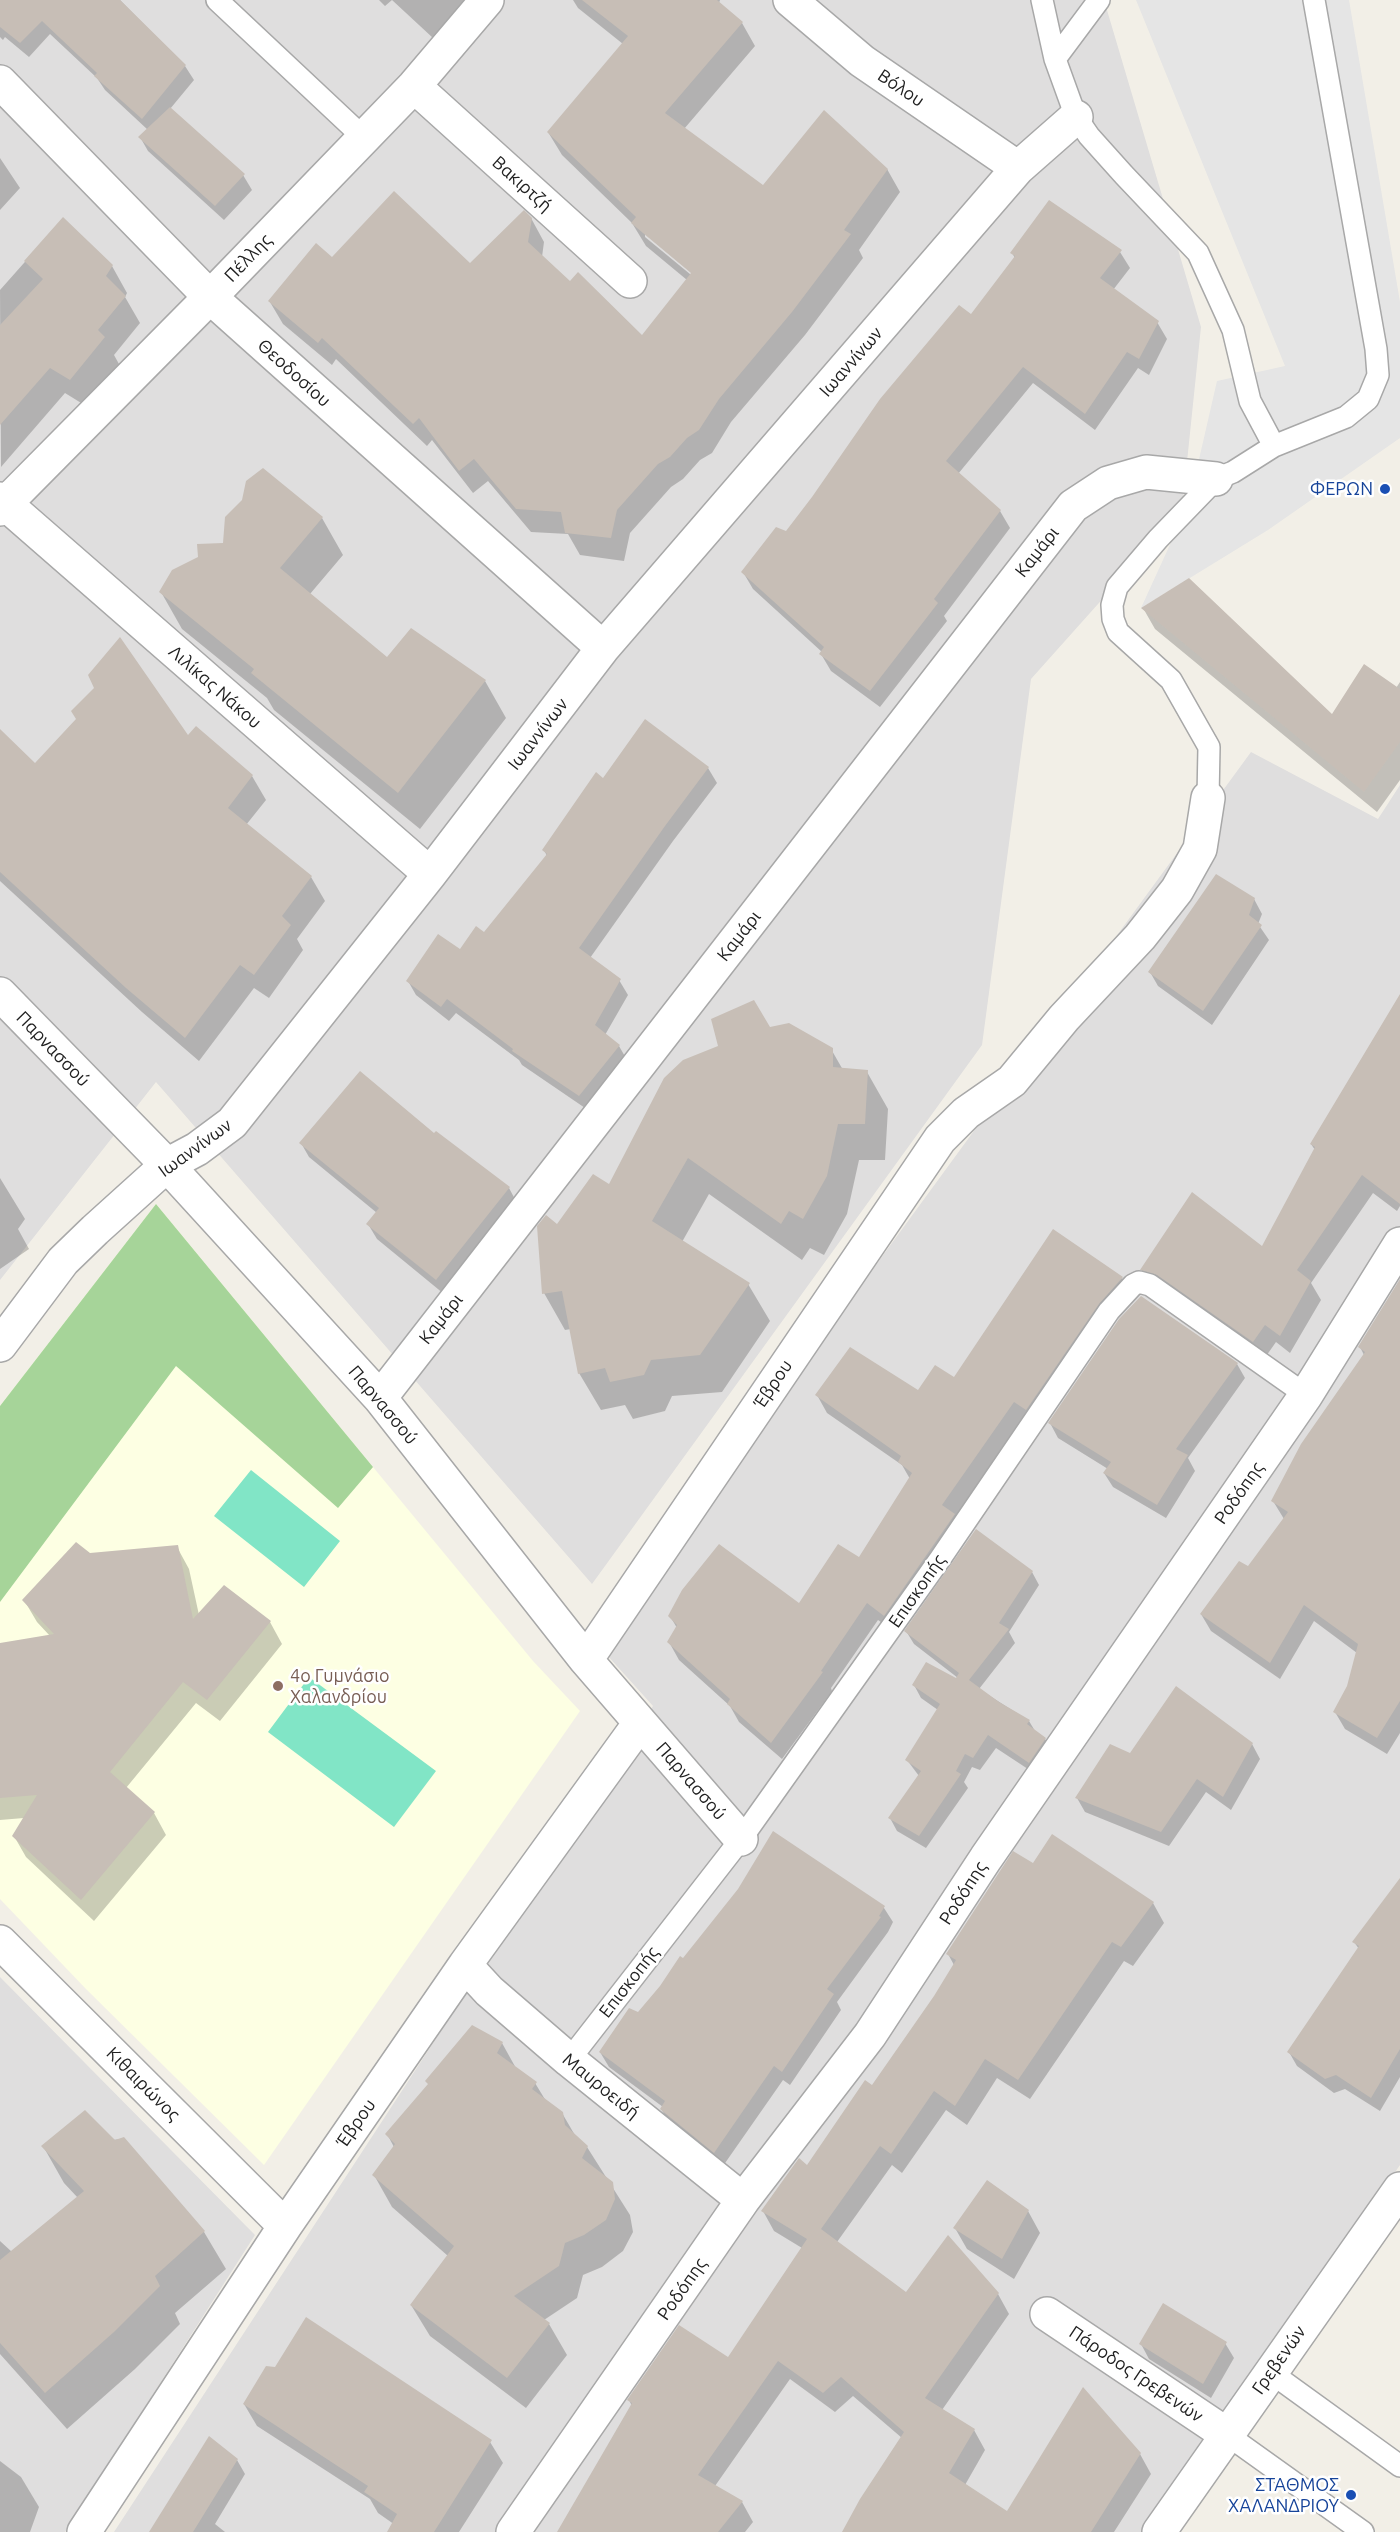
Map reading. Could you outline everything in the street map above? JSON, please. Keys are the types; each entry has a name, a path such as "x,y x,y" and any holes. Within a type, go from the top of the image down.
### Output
{"street":[{"name":"Πέλλης","path":"2,504 210,297 364,138 414,86 487,0"},
{"name":"Βόλου","path":"790,0 862,61 1018,168"},
{"name":"Θεοδοσίου","path":"0,82 210,297 603,648"},
{"name":"Βακιρτζή","path":"414,86 630,281"},
{"name":"Ιωαννίνων","path":"0,1345 63,1261 167,1165 197,1149 232,1123 430,874 603,648 1018,168 1076,117"},
{"name":"Καμάρι","path":"380,1398 1073,506 1108,483 1146,472 1215,479"},
{"name":"Λιλίκας Νάκου","path":"2,504 430,874"},
{"name":"Έβρου","path":"586,1660 940,1139 966,1113 1012,1081 1064,1018 1140,937 1177,890 1200,849 1208,798"},
{"name":"Παρνασσού","path":"0,994 167,1165 380,1398 586,1660 741,1839"},
{"name":"Ροδόπης","path":"513,2532 743,2200 870,2035 986,1858 1306,1395 1400,1244"},
{"name":"Έβρου","path":"84,2532 285,2226 465,1965 640,1723"},
{"name":"Κιθαιρώνος","path":"0,1942 285,2226"},
{"name":"Μαυροειδή","path":"465,1965 489,1991 569,2060 743,2200"},
{"name":"Γρεβενών","path":"1159,2532 1400,2190"},
{"name":"Πάροδος Γρεβενών","path":"1047,2314 1226,2434"}],"lane":[{"path":"217,0 364,138"},
{"path":"1042,0 1055,59 1076,117 1089,136 1198,254 1233,330 1250,401 1274,446"},
{"path":"1055,59 1099,0"},
{"path":"1208,798 1209,747 1171,680 1118,632 1113,619 1112,605 1117,587 1158,539 1215,479 1233,472 1274,446 1346,417 1368,399 1378,375 1314,0"},
{"name":"Επισκοπής","path":"569,2060 741,1839 940,1559 1110,1311 1133,1285 1139,1282 1150,1285 1306,1395"},
{"path":"1270,2372 1400,2466"},
{"path":"1226,2434 1363,2532"}],"shaded area":[{"path":"0,0 1104,0 1201,327 1182,510 1031,679 982,1045 592,1584 156,1082 0,1280"},
{"path":"1136,0 1349,0 1400,302 1400,438 1268,530 1141,608 1189,503 1217,381 1285,366"},
{"path":"1251,752 1378,819 1400,785 1400,2165 1143,2532 114,2532 653,1706 598,1645"},
{"name":"4ο Γυμνάσιο Χαλανδρίου","path":"156,1204 533,1661 580,1711 264,2165 86,1989 0,1899 0,1406"},
{"path":"0,1977 255,2235 65,2532 0,2532"}],"green space":[{"path":"156,1204 373,1467 338,1508 176,1366 0,1602 0,1406"},
{"path":"251,1470 340,1541 304,1587 214,1516"},
{"path":"309,1677 436,1771 394,1827 268,1732"}],"building":[{"path":"0,0 120,0 186,65 142,119 94,76 97,73 42,21 20,43 0,27"},
{"path":"582,0 717,0 743,22 665,113 763,185 824,110 888,169 844,230 851,234 792,312 719,399 699,430 687,438 670,457 658,464 617,510 611,538 565,533 561,512 516,509 474,459 459,471 419,418 413,424 322,338 318,343 268,301 316,243 332,257 394,191 470,263 524,210 532,218 528,242 570,281 578,272 642,335 691,273 631,223 636,217 547,132 628,36"},
{"path":"170,107 245,174 215,206 138,137"},
{"path":"1049,200 1122,250 1100,278 1159,321 1139,359 1127,352 1085,414 1023,367 946,461 1001,510 934,599 938,603 870,691 819,654 824,647 741,572 776,527 786,531 880,399 959,305 971,314 1015,256 1010,253"},
{"path":"63,217 113,265 106,276 126,296 98,330 105,337 70,380 50,368 0,425 0,325 43,279 24,261"},
{"path":"263,468 323,517 280,568 387,657 411,628 486,680 398,793 251,673 254,669 159,592 172,570 198,557 197,544 223,543 225,517 242,500 246,481"},
{"path":"1189,578 1332,714 1364,664 1400,689 1400,742 1364,792 1141,608"},
{"path":"120,637 188,735 196,726 253,775 228,808 312,876 282,916 291,925 254,975 240,965 185,1038 126,988 0,872 0,729 35,763 76,719 71,711 94,688 88,675"},
{"path":"645,719 709,767 579,948 621,979 595,1025 620,1045 579,1096 512,1051 513,1049 447,999 441,1007 406,981 438,934 460,949 476,926 484,932 547,854 542,850 596,772 603,778"},
{"path":"1216,874 1255,898 1249,915 1262,925 1203,1011 1148,972"},
{"path":"1400,994 1400,1204 1362,1175 1297,1270 1311,1281 1280,1336 1265,1325 1253,1342 1157,1275 1140,1270 1192,1192 1262,1246 1315,1147 1310,1144"},
{"path":"754,1000 770,1027 789,1023 833,1048 833,1067 868,1070 865,1124 838,1124 827,1176 803,1219 789,1211 781,1224 688,1158 652,1221 750,1283 700,1355 651,1360 644,1375 610,1382 605,1368 578,1374 562,1291 542,1294 537,1226 546,1215 557,1224 593,1174 609,1184 664,1078 683,1060 718,1046 711,1019"},
{"path":"360,1071 434,1133 436,1131 510,1187 436,1280 366,1224 379,1208 299,1143"},
{"path":"1053,1229 1123,1277 1099,1304 1026,1410 1014,1402 942,1505 955,1514 884,1616 867,1603 821,1671 823,1672 771,1743 727,1704 730,1699 667,1642 677,1625 668,1616 682,1590 719,1544 799,1603 838,1544 859,1557 912,1473 898,1462 901,1456 815,1395 850,1347 918,1390 935,1365 954,1377"},
{"path":"1400,1279 1400,1701 1377,1738 1333,1712 1347,1686 1358,1644 1304,1605 1270,1663 1200,1614 1239,1561 1248,1566 1288,1512 1271,1501 1301,1444 1365,1352 1358,1347"},
{"path":"1141,1296 1238,1363 1176,1449 1188,1455 1157,1505 1103,1473 1111,1462 1048,1423 1119,1319"},
{"path":"976,1529 1033,1571 999,1623 1009,1629 969,1680 999,1702 1030,1720 1027,1724 1046,1738 1029,1763 988,1735 973,1758 965,1754 956,1771 961,1774 919,1836 888,1818 921,1771 905,1760 940,1704 912,1685 926,1662 956,1678 959,1673 904,1631"},
{"path":"76,1542 90,1553 178,1545 193,1619 224,1585 271,1621 207,1700 183,1682 110,1772 155,1812 81,1900 12,1836 37,1795 0,1798 0,1643 54,1634 22,1600"},
{"path":"1176,1686 1253,1743 1223,1797 1197,1779 1161,1832 1075,1798 1110,1744 1130,1753"},
{"path":"773,1831 885,1906 879,1916 881,1917 827,1989 834,1994 782,2072 774,2066 714,2153 660,2109 665,2101 599,2052 629,2008 638,2012 660,1986 680,1956 683,1958 738,1889"},
{"path":"1052,1834 1154,1902 1121,1947 1112,1942 1018,2080 985,2059 955,2106 934,2091 891,2154 880,2146 821,2229 906,2292 948,2235 999,2293 925,2398 975,2429 949,2473 1007,2511 1083,2387 1141,2453 1091,2532 842,2532 860,2499 904,2432 841,2377 823,2393 778,2361 698,2475 743,2501 718,2532 557,2532 632,2403 627,2400 679,2325 728,2357 807,2239 761,2211 799,2158 807,2165 865,2080 872,2085 934,1996 956,1960 946,1954 1013,1851 1033,1863"},
{"path":"1400,1878 1400,2049 1371,2098 1336,2075 1325,2079 1287,2052 1359,1946 1352,1942"},
{"path":"472,2025 503,2042 497,2053 537,2082 532,2089 563,2112 565,2125 588,2146 582,2158 613,2182 615,2199 606,2220 584,2235 565,2243 559,2266 514,2296 550,2323 507,2378 410,2305 454,2246 372,2175 395,2144 385,2134 428,2084 425,2081"},
{"path":"85,2110 115,2140 124,2137 205,2231 155,2276 160,2286 114,2332 45,2393 0,2343 0,2260 84,2191 41,2146"},
{"path":"987,2180 1029,2210 1002,2259 953,2228"},
{"path":"1163,2303 1227,2342 1203,2384 1139,2344"},
{"path":"306,2317 492,2440 434,2532 387,2532 397,2514 364,2492 368,2486 243,2404 266,2366 275,2367"},
{"path":"209,2436 238,2459 193,2532 149,2532"}],"place":[{"name":"ΦΕΡΩΝ","path":"1385,489"},
{"name":"4ο Γυμνάσιο Χαλανδρίου","path":"278,1686"},
{"name":"ΣΤΑΘΜΟΣ ΧΑΛΑΝΔΡΙΟΥ","path":"1351,2495"}]}
